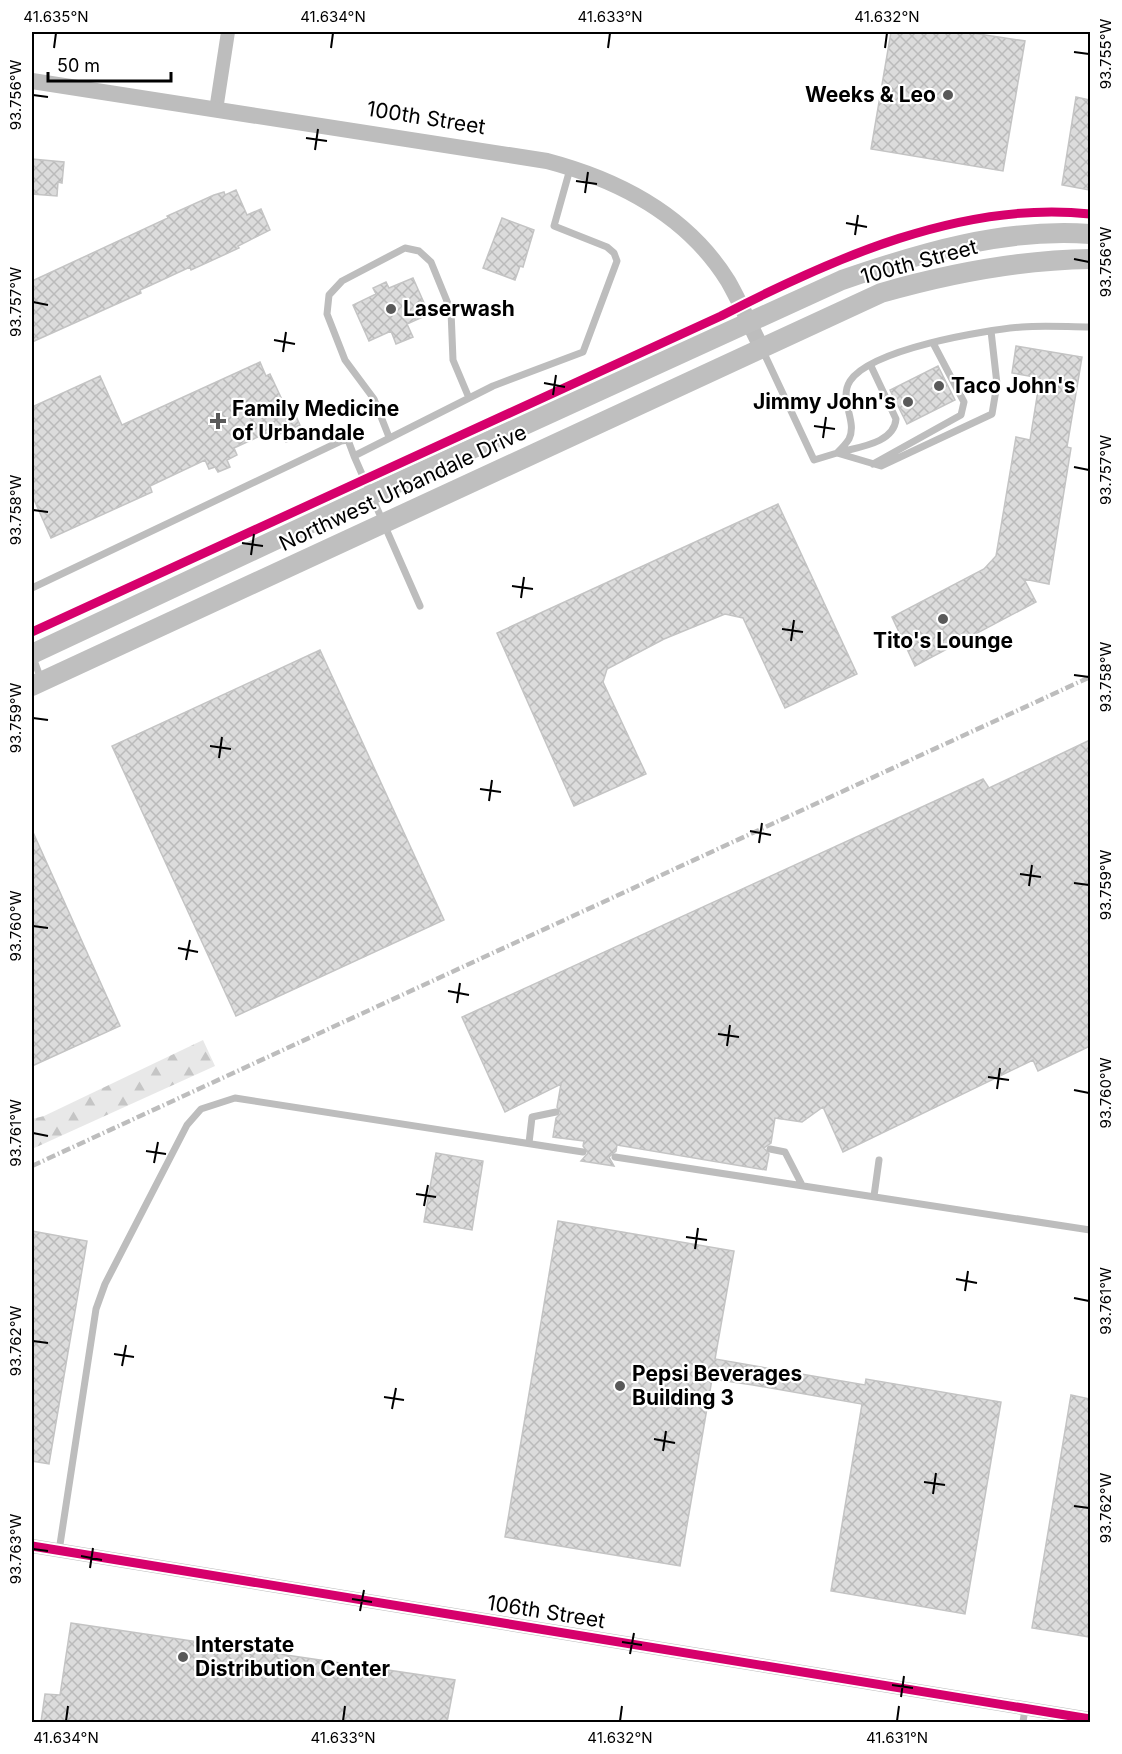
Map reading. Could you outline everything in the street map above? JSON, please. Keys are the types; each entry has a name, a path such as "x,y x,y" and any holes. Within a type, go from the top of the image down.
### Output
{"main road":[{"name":"100th Street","path":"749,322 842,280 937,250 1013,236 1090,234"},
{"name":"100th Street","path":"761,347 881,293 913,284 1024,262 1090,259"},
{"name":"Northwest Urbandale Drive","path":"32,655 371,495 749,322"},
{"name":"Northwest Urbandale Drive","path":"37,683 761,347"}],"street":[{"path":"216,110 228,32"},
{"name":"100th Street","path":"32,81 547,161 610,181 639,196 669,216 707,253 727,280 761,347"},
{"name":"106th Street","path":"32,1546 1024,1716 1090,1719"}],"lane":[{"path":"354,456 469,398 583,352 617,261 614,253 607,247 554,226 570,167"},
{"path":"389,437 374,399 345,360 327,314 329,295 342,281 405,248 419,252 430,262 450,311 453,360 469,398"},
{"path":"837,453 850,438 851,427 845,393 854,376 871,366 913,347 991,331 1024,327 1090,327"},
{"path":"837,453 881,466 992,414 997,384 991,331"},
{"path":"873,464 961,415 964,402 933,344"},
{"path":"761,347 814,460 878,441 893,432 896,419 871,366"},
{"path":"32,588 341,441 348,440 382,524 420,606"},
{"path":"32,655 37,683"},
{"path":"59,1551 96,1309 105,1284 176,1146 188,1125 201,1109 235,1098 583,1152"},
{"path":"530,1143 532,1117 556,1112"},
{"path":"770,1149 785,1152 802,1185"},
{"path":"615,1157 1090,1230"},
{"path":"874,1196 879,1160"}],"green space":[{"path":"203,1040 215,1066 32,1149 32,1119 44,1116"}],"building":[{"name":"Weeks & Leo","path":"891,32 966,32 1025,41 1003,171 871,149"},
{"path":"1076,97 1090,100 1090,190 1062,185"},
{"path":"32,159 64,162 62,183 58,182 57,196 32,194"},
{"path":"236,190 247,215 261,209 270,230 238,246 239,248 191,270 190,267 140,290 141,293 32,342 32,281 214,195 224,192 225,195"},
{"path":"502,218 534,230 523,267 520,266 515,280 483,268"},
{"name":"Laserwash","path":"413,278 429,314 407,324 413,337 396,344 391,331 369,341 353,305 376,294 373,288 386,282 389,288"},
{"path":"1016,346 1082,357 1067,447 1071,448 1049,584 1024,579 1036,602 915,666 892,617 984,569 996,556 1016,437 1030,440 1040,378 1012,373"},
{"path":"260,362 266,376 270,374 285,406 290,403 300,425 293,428 297,437 286,442 282,433 276,435 273,430 234,448 237,455 227,460 230,467 218,472 215,467 209,469 205,460 150,486 152,492 51,538 32,495 32,407 100,376 122,425"},
{"path":"938,366 955,400 907,424 890,390"},
{"path":"778,504 857,674 785,708 743,618 725,614 664,639 607,669 603,682 646,774 574,806 497,633"},
{"path":"320,650 444,920 236,1016 112,746"},
{"path":"1090,740 1090,1046 1038,1071 1033,1060 843,1152 823,1107 802,1122 775,1118 771,1143 764,1148 769,1154 766,1170 617,1145 616,1151 609,1157 614,1166 581,1161 588,1153 583,1146 584,1141 553,1137 556,1118 561,1113 557,1107 561,1084 505,1112 462,1017 983,779 989,788"},
{"path":"32,830 120,1026 32,1066"},
{"path":"436,1153 483,1161 472,1230 424,1222"},
{"name":"Pepsi Beverages Building 3","path":"558,1221 734,1251 715,1359 865,1385 866,1379 1001,1402 965,1614 831,1591 862,1404 753,1385 712,1379 680,1566 505,1537"},
{"path":"32,1231 87,1241 49,1464 32,1461"},
{"path":"1071,1395 1090,1399 1090,1637 1032,1628"},
{"name":"Interstate Distribution Center","path":"71,1623 455,1680 447,1722 41,1722 45,1694 60,1695"}],"railway":[{"path":"32,1166 1090,677"}],"cycle path":[{"path":"32,632 721,316 807,274 853,255 899,238 946,225 994,216 1042,212 1090,214"},
{"path":"32,1546 1090,1719"}],"place":[{"name":"Weeks & Leo","path":"948,95"},
{"name":"Laserwash","path":"391,309"},
{"name":"Taco John's","path":"939,386"},
{"name":"Jimmy John's","path":"908,402"},
{"name":"Family Medicine of Urbandale","path":"218,421"},
{"name":"Tito's Lounge","path":"943,619"},
{"name":"Pepsi Beverages Building 3","path":"620,1386"},
{"name":"Interstate Distribution Center","path":"183,1657"}]}
